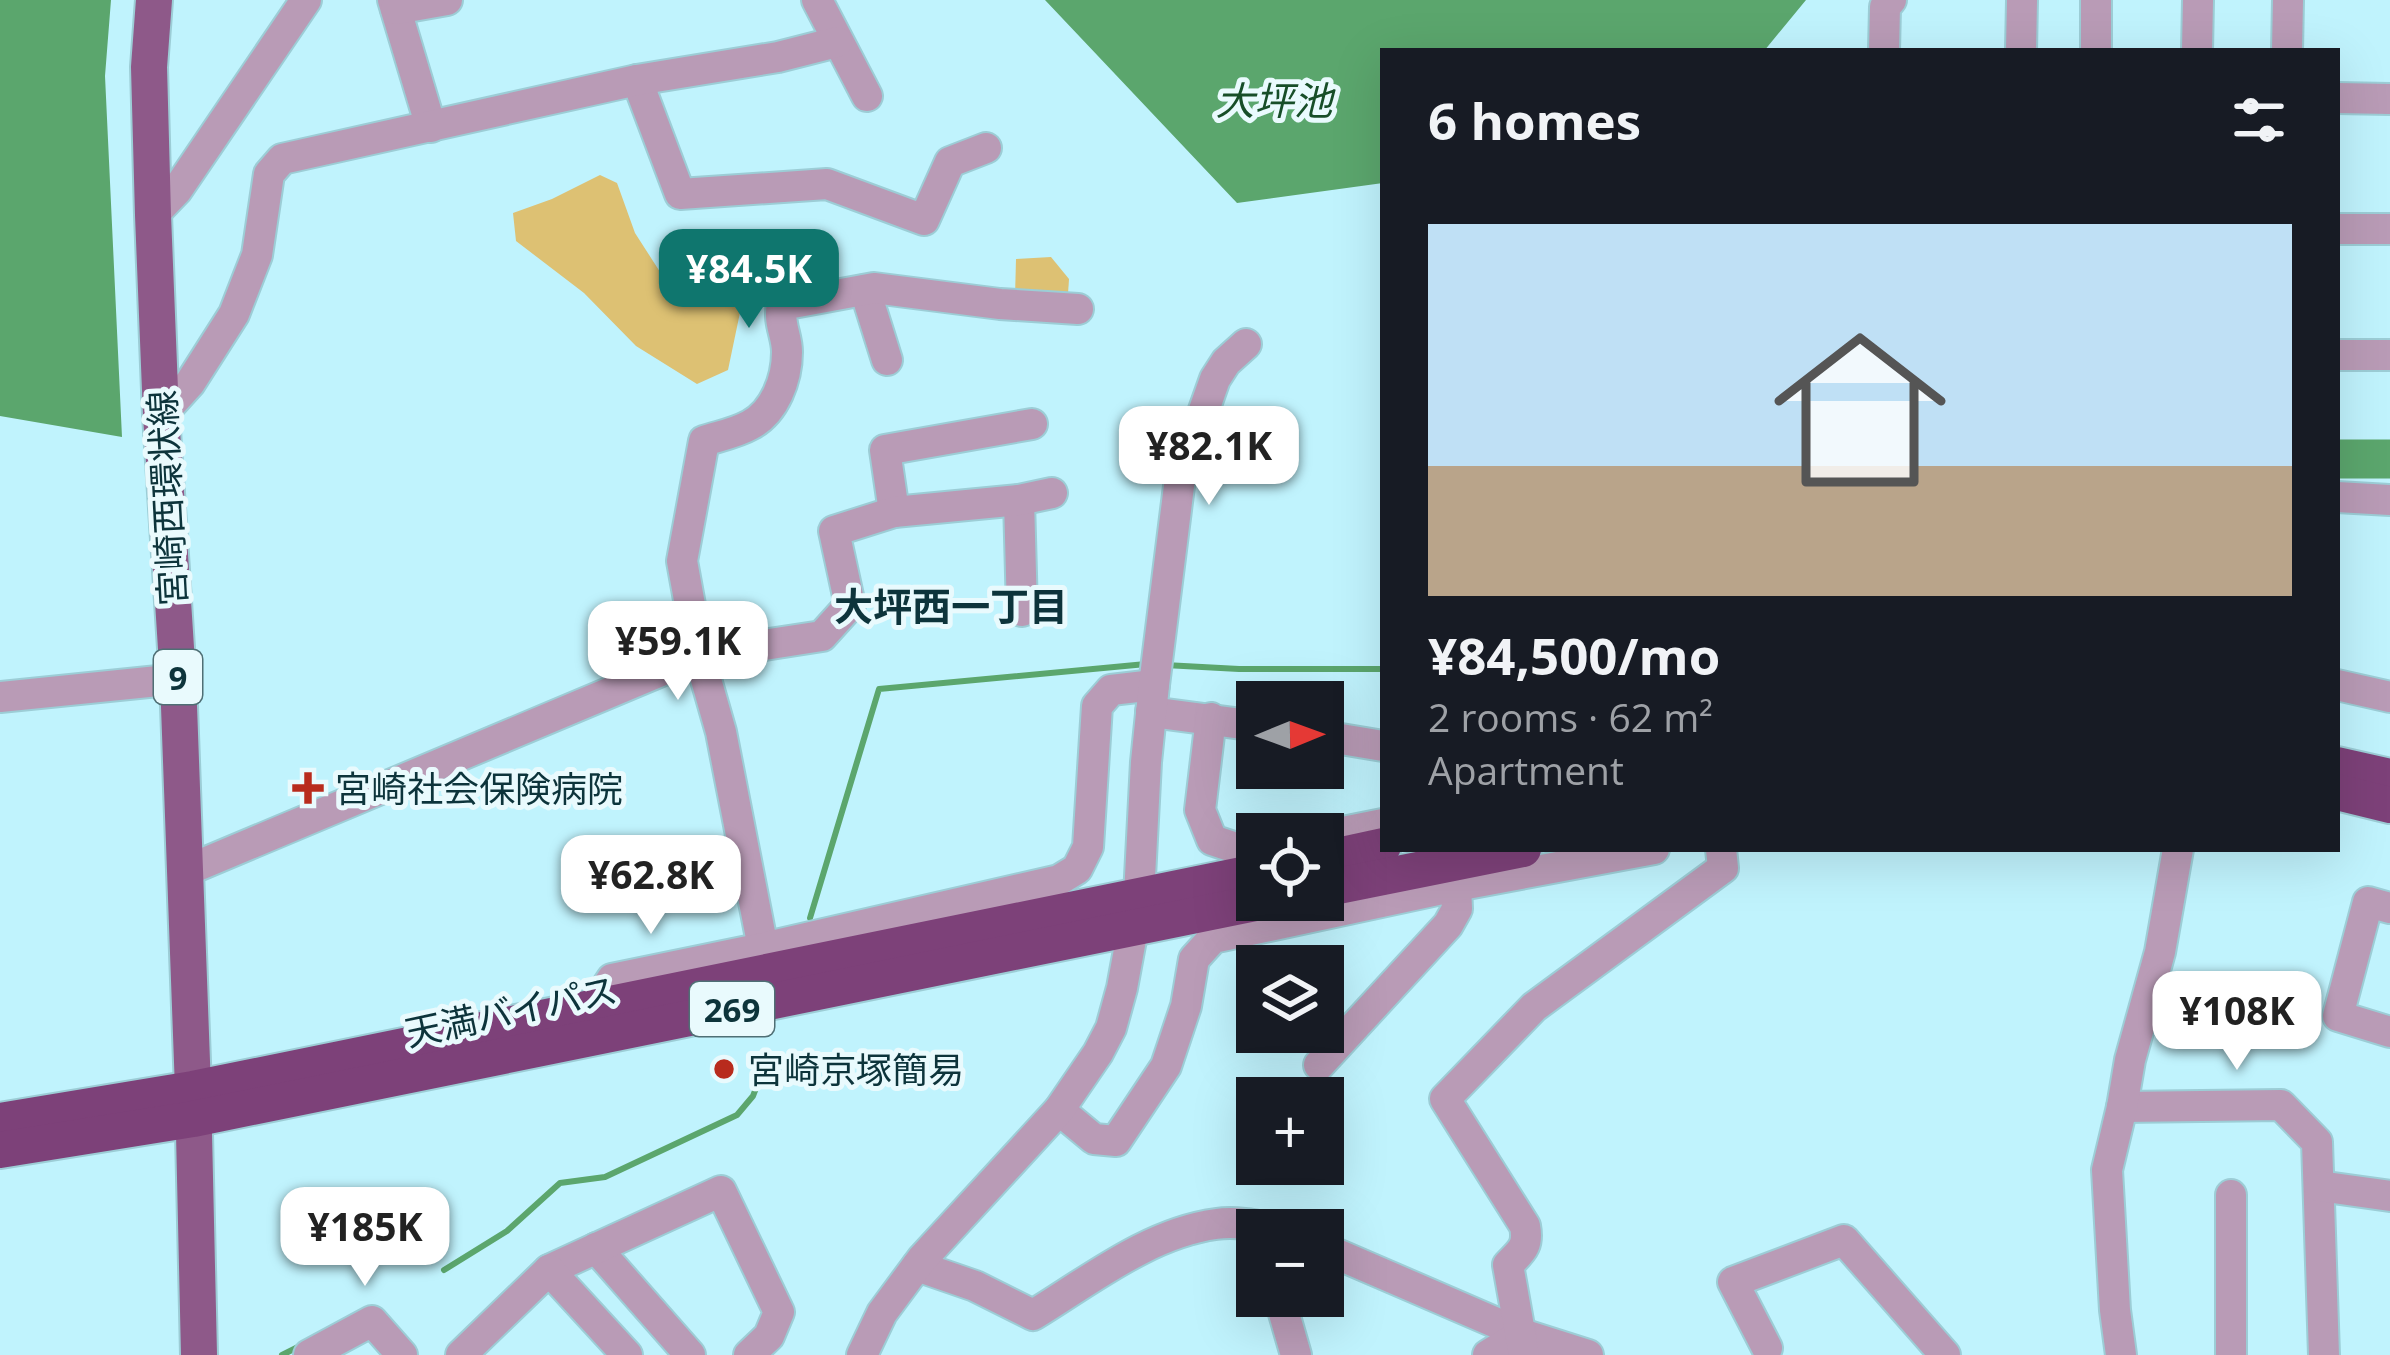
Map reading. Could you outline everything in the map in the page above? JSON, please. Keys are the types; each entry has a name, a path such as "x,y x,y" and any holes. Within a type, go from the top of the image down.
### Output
{"highway":[{"path":"2340,766 2390,777"},
{"path":"2340,793 2390,805"},
{"path":"1344,854 1380,847"},
{"path":"1344,886 1507,852"},
{"name":"天満バイパス","path":"193,1104 1137,912 1236,879"},
{"name":"天満バイパス","path":"193,1104 592,1009 1137,912 1236,903"},
{"name":"269","path":"0,1121 193,1104"},
{"name":"269","path":"0,1150 193,1104"}],"main road":[{"name":"宮崎西環状線","path":"154,0 149,67 153,215 178,679 199,1355"}],"street":[{"path":"153,215 177,190 306,0"},
{"path":"431,127 394,5 447,0"},
{"path":"817,0 867,96"},
{"path":"1884,48 1885,7 1892,0"},
{"path":"2021,48 2022,0"},
{"path":"2096,0 2096,48"},
{"path":"2197,48 2198,0"},
{"path":"2287,48 2288,0"},
{"path":"161,415 190,383 234,314 257,255 269,173 282,159 637,80 778,57 837,42"},
{"path":"637,80 680,194 827,184 924,220 950,162 986,148"},
{"path":"2340,98 2390,99"},
{"path":"2340,230 2390,230"},
{"path":"764,948 682,561 704,442 750,425 773,404 784,377 788,347 779,319 782,305 874,288 1078,309"},
{"path":"865,290 887,361"},
{"path":"862,1355 882,1312 917,1266 1059,1110 1112,1028 1137,912 1154,682 1180,478 1215,379 1246,344"},
{"path":"2340,355 2390,356"},
{"path":"894,512 886,450 1032,424"},
{"path":"183,872 699,655 823,636 850,605 834,531 894,512 1052,493"},
{"path":"2340,497 2390,500"},
{"path":"1019,500 1022,611"},
{"path":"0,697 178,679"},
{"path":"592,1009 612,979 1059,880 1077,869 1088,848 1097,706 1111,690 1154,682 1210,718 1236,722"},
{"path":"2340,686 2390,697"},
{"path":"1210,718 1199,810 1212,840 1236,847"},
{"path":"1344,740 1380,746"},
{"path":"1344,832 1380,825"},
{"path":"1059,1110 1094,1139 1116,1141 1166,1066 1186,1006 1194,959 1213,938 1638,852"},
{"path":"1523,1345 1508,1264 1528,1239 1525,1226 1444,1100 1534,1007 1723,868 1720,852"},
{"path":"2121,1355 2107,1170 2130,1060 2160,952 2177,852"},
{"path":"1319,1065 1448,925 1457,909 1456,886"},
{"path":"2390,908 2368,902 2338,1016 2390,1032"},
{"path":"2122,1107 2281,1105 2317,1142 2324,1355"},
{"path":"2319,1186 2390,1196"},
{"path":"461,1355 549,1270 722,1191 779,1312 769,1336 749,1355"},
{"path":"2231,1195 2231,1355"},
{"path":"917,1266 975,1286 1033,1316 1133,1253 1215,1224 1236,1226"},
{"path":"1766,1353 1733,1282 1844,1240 1945,1355"},
{"path":"596,1248 690,1355"},
{"path":"1344,1258 1523,1345 1588,1355"},
{"path":"549,1270 627,1355"},
{"path":"1285,1317 1296,1355"},
{"path":"309,1355 372,1321 402,1355"},
{"path":"1488,1355 1523,1345"}],"shaded area":[{"path":"600,175 617,183 635,233 662,275 698,295 742,303 728,370 697,384 636,346 584,293 516,241 513,213"},
{"path":"1051,257 1069,279 1068,294 1015,297 1016,259"}],"water":[{"path":"0,0 111,0 105,76 122,437 0,416"},
{"name":"大坪池","path":"1045,0 1806,0 1766,48 1380,48 1380,183 1237,203"}],"waterway":[{"path":"2340,459 2390,459"},
{"path":"810,918 879,689 1146,664"},
{"path":"1165,665 1380,669"},
{"path":"444,1270 507,1231 560,1183 605,1177 737,1115 753,1096 768,1057"},
{"path":"282,1355 302,1345"}],"place":[{"name":"宮崎社会保険病院","path":"308,788"},
{"name":"宮崎京塚簡易","path":"724,1069"}],"district":[{"name":"大坪西一丁目","path":"951,605"}]}
